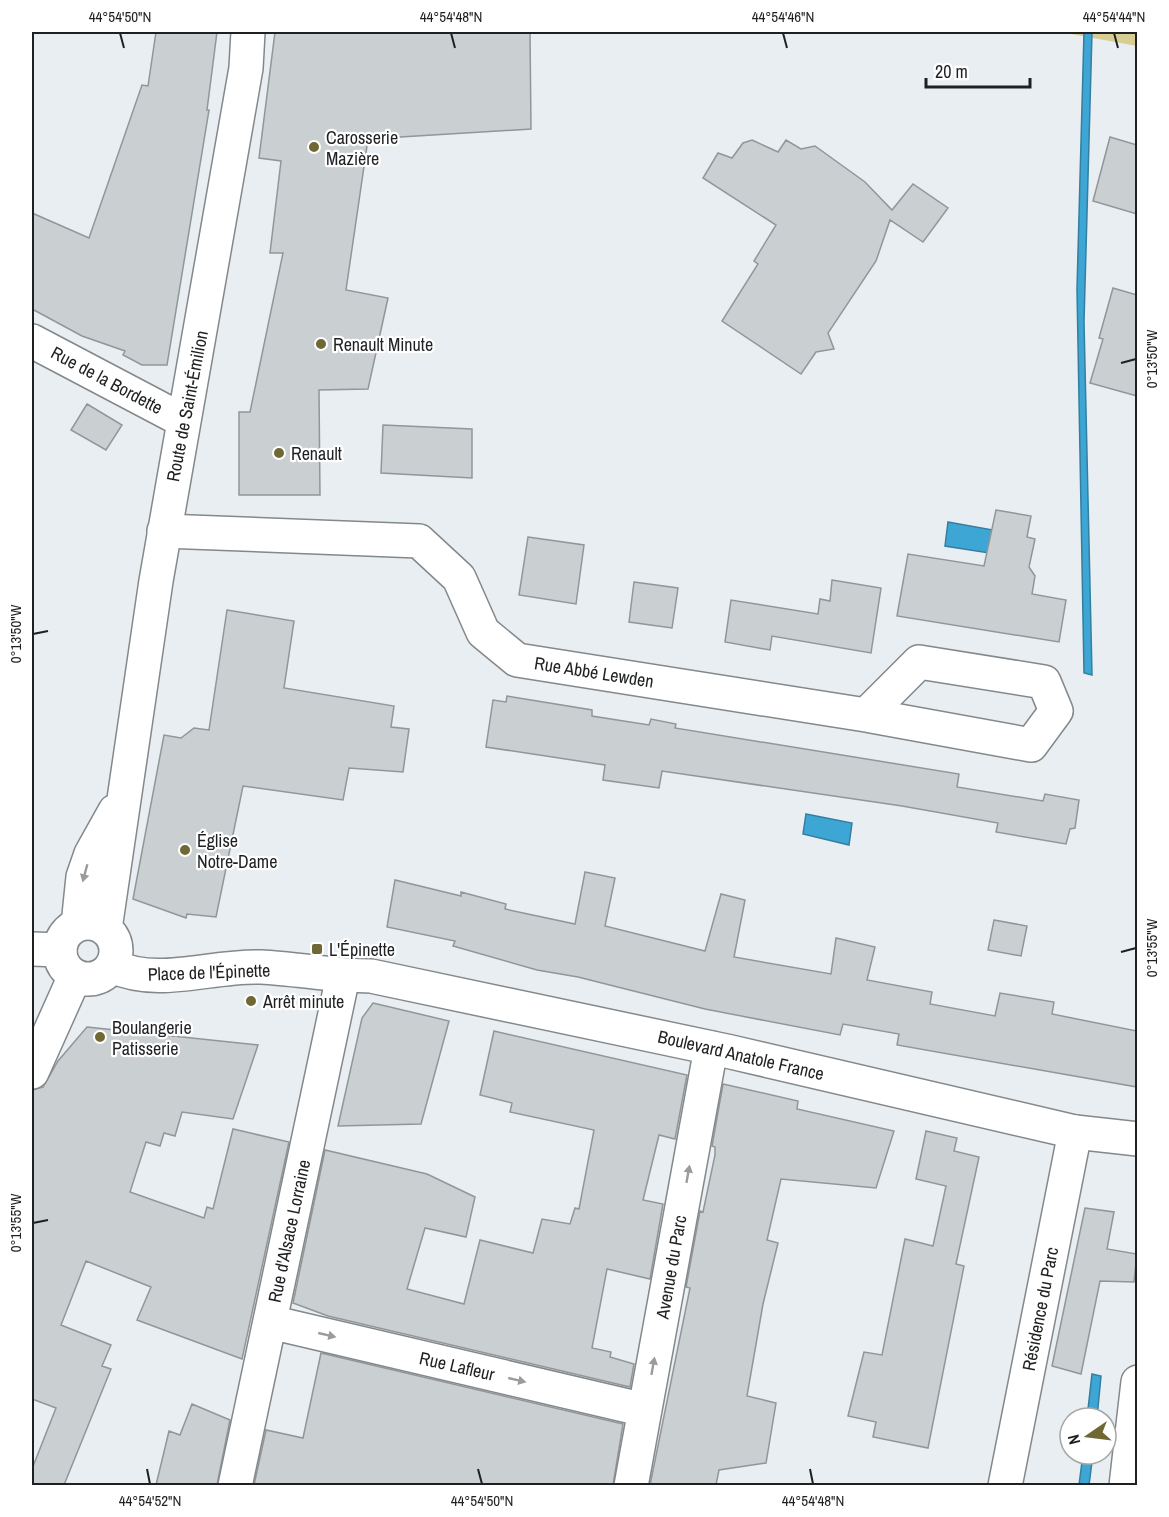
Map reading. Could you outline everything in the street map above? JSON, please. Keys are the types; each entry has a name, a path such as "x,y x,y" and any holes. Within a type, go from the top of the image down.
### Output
{"street":[{"name":"Route de Saint-Émilion","path":"32,1072 70,946 127,782 182,420 195,369 246,68 248,32"},
{"name":"Rue de la Bordette","path":"32,341 182,420"},
{"name":"Rue Abbé Lewden","path":"164,531 419,541 459,578 483,632 517,660 866,715 1031,745 1056,711 1044,682 919,662 866,715"},
{"name":"Place de l'Épinette","path":"70,946 91,979 99,977 111,966 130,975 181,976 259,967 343,976"},
{"name":"Boulevard Anatole France","path":"343,976 370,976 711,1048 1075,1132 1137,1139"},
{"name":"Rue d'Alsace Lorraine","path":"235,1485 343,976"},
{"name":"Avenue du Parc","path":"630,1485 711,1048"},
{"name":"Résidence du Parc","path":"1005,1485 1075,1132"},
{"name":"Rue Lafleur","path":"270,1322 645,1410"},
{"path":"1126,1485 1137,1382"}],"shaded area":[{"path":"1060,32 1137,32 1137,46"}],"water":[{"path":"1084,32 1092,32 1084,322 1092,675 1084,673 1077,289"},
{"path":"948,522 993,530 989,553 945,546"},
{"path":"806,814 852,823 849,845 803,834"},
{"path":"1092,1374 1101,1376 1098,1406 1088,1406"},
{"path":"1081,1466 1091,1466 1089,1485 1079,1485"}],"building":[{"path":"156,32 217,32 207,110 209,110 167,365 142,365 123,355 125,351 82,336 32,309 32,213 89,238 142,85 148,86"},
{"name":"Carosserie Mazière","path":"275,32 530,32 531,129 368,139 346,290 388,298 368,389 319,390 320,495 239,495 239,412 250,412 283,253 270,253 281,161 259,158"},
{"path":"1110,137 1137,145 1137,214 1093,201"},
{"path":"752,140 778,152 786,140 801,149 815,146 865,182 892,210 913,184 948,208 923,242 890,220 876,261 828,333 834,349 816,352 801,374 722,321 758,264 754,261 776,225 703,178 718,153 732,158 743,143"},
{"path":"1113,288 1137,295 1137,396 1090,383 1103,339 1099,338"},
{"path":"87,404 122,425 106,450 71,430"},
{"path":"383,425 472,429 472,478 381,473"},
{"path":"996,510 1031,516 1027,537 1035,539 1029,567 1035,576 1032,594 1066,600 1059,642 897,616 908,554 984,566"},
{"path":"528,537 584,545 576,604 519,595"},
{"path":"832,580 881,588 871,653 772,636 770,650 725,642 731,600 818,614 820,599 830,601"},
{"path":"634,582 678,588 672,628 629,622"},
{"path":"227,610 294,621 284,688 394,706 391,727 409,729 403,772 349,768 343,800 243,786 216,917 187,914 186,918 133,899 164,735 181,738 194,728 209,730"},
{"path":"507,696 592,710 592,716 649,725 651,719 676,724 675,728 959,774 957,787 1043,801 1045,794 1079,800 1075,828 1070,829 1066,844 996,832 998,823 902,806 662,771 659,788 603,780 605,765 486,747 493,700 506,702"},
{"path":"585,872 615,878 605,926 705,951 721,894 745,900 734,957 831,974 836,938 875,947 867,980 932,992 930,1004 995,1016 1000,993 1054,1002 1052,1014 1137,1031 1137,1087 897,1045 899,1034 843,1024 840,1035 705,1009 578,977 537,970 453,946 455,941 387,927 395,880 461,896 461,892 506,904 505,909 575,924"},
{"path":"994,920 1027,926 1021,956 988,950"},
{"path":"373,1003 449,1021 421,1124 338,1126 362,1018"},
{"path":"87,1027 258,1045 233,1119 182,1112 175,1136 164,1133 160,1146 146,1142 130,1192 204,1218 207,1207 213,1209 233,1129 289,1142 242,1359 137,1320 151,1287 86,1261 61,1325 111,1345 102,1366 111,1369 64,1485 32,1485 32,1469 56,1408 32,1399 32,1090 43,1087 58,1061"},
{"path":"494,1031 687,1075 675,1139 659,1135 643,1200 663,1204 650,1279 607,1269 592,1348 611,1352 610,1357 634,1364 630,1387 328,1316 293,1303 325,1150 427,1174 475,1197 466,1237 425,1228 407,1289 464,1304 480,1240 533,1253 542,1219 570,1224 575,1208 579,1209 594,1130 510,1112 512,1103 480,1095"},
{"path":"723,1084 798,1101 797,1109 894,1131 876,1188 781,1179 767,1240 778,1243 763,1304 747,1396 776,1403 766,1463 719,1470 716,1485 650,1485 690,1288 686,1287 700,1211 703,1212 715,1155 715,1147 712,1146"},
{"path":"926,1131 957,1138 954,1151 979,1157 956,1264 964,1266 928,1448 873,1437 876,1422 848,1416 864,1352 882,1355 905,1239 933,1246 946,1186 916,1179"},
{"path":"1085,1208 1114,1212 1107,1249 1137,1254 1134,1282 1100,1281 1081,1374 1052,1366"},
{"path":"321,1353 623,1424 613,1485 254,1485 266,1430 303,1438"},
{"path":"192,1404 230,1420 217,1485 156,1485 169,1431 180,1435"}],"place":[{"name":"Carosserie Mazière","path":"314,147"},
{"name":"Renault Minute","path":"321,344"},
{"name":"Renault","path":"279,453"},
{"name":"Église Notre-Dame","path":"185,850"},
{"name":"L'Épinette","path":"317,949"},
{"name":"Arrêt minute","path":"251,1001"},
{"name":"Boulangerie Patisserie","path":"100,1037"}]}
